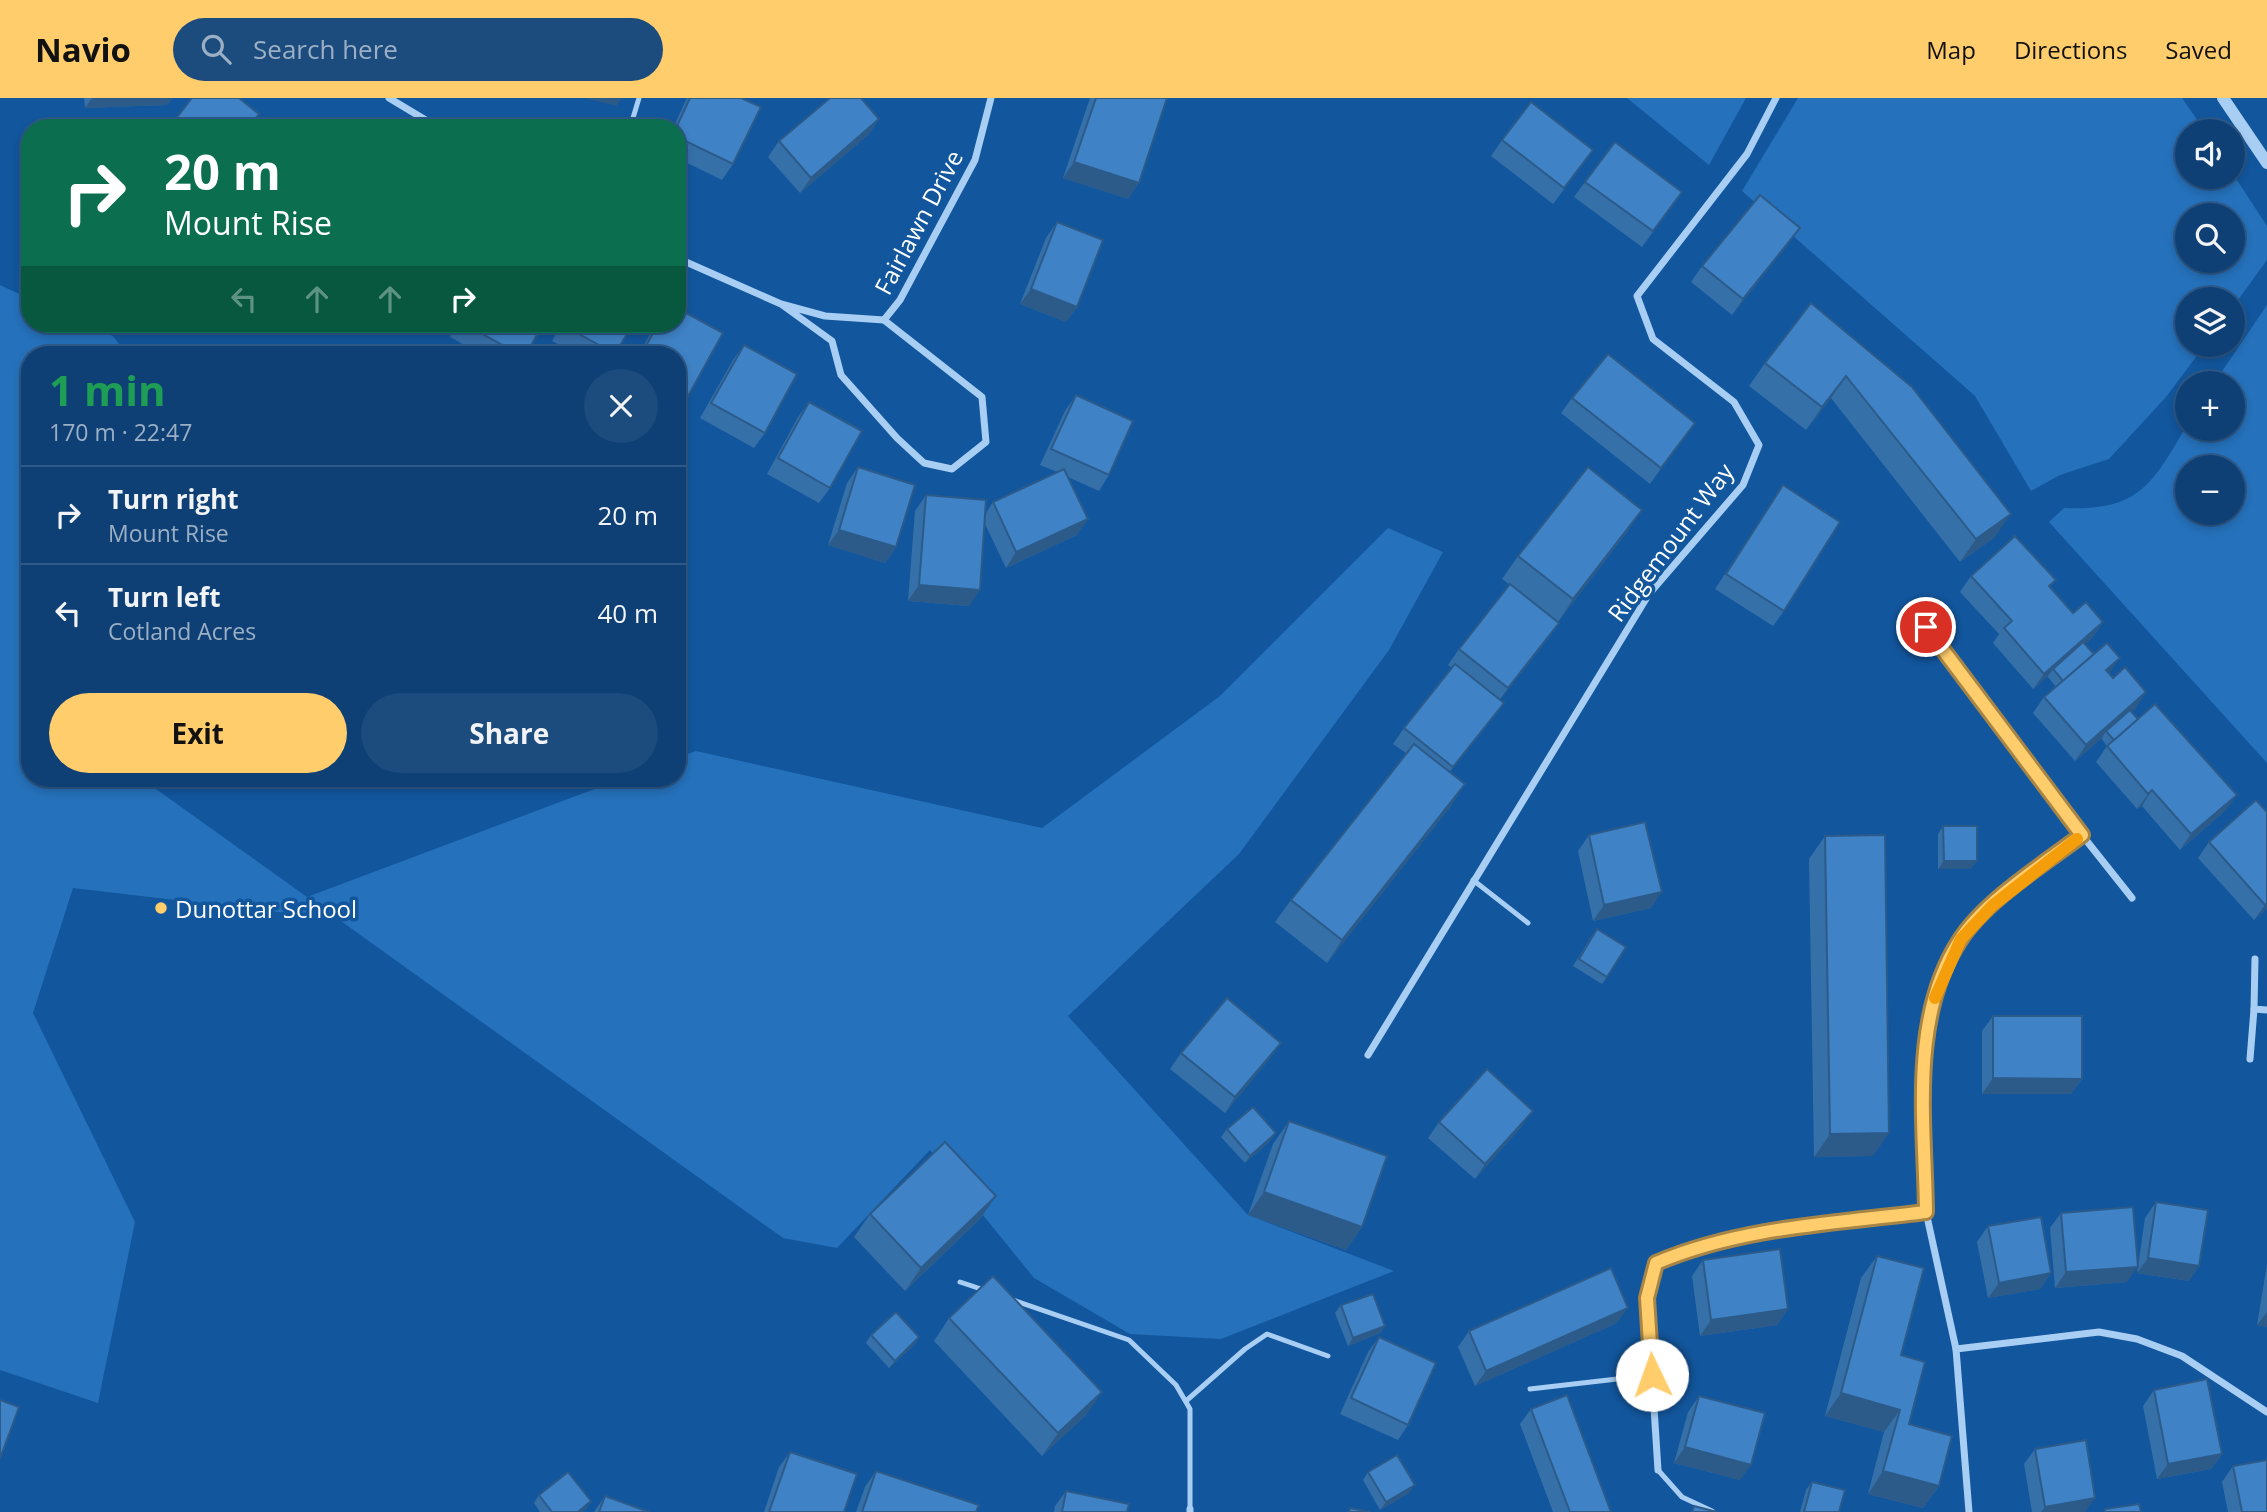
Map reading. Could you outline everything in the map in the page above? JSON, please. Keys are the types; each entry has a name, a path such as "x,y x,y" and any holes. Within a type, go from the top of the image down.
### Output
{"street":[{"path":"389,98 424,119"},
{"name":"Fairlawn Drive","path":"884,320 900,300 975,160 991,98"},
{"name":"Ridgemount Way","path":"1368,1055 1649,594 1743,485 1759,445 1734,402 1653,339 1637,296 1748,154 1776,98"},
{"path":"2223,98 2267,163"},
{"name":"Fairlawn Drive","path":"686,261 781,304 825,316 884,320 982,397 986,442 952,469 924,463 897,438 841,375 832,341 781,304"},
{"path":"1926,627 2132,898"},
{"path":"1969,1512 1956,1349 1926,1212 1923,1065 1931,1011 1943,974 1961,939 1992,906 2082,835"},
{"path":"2250,1059 2255,959"},
{"path":"2254,1009 2267,1010"},
{"path":"1658,1470 1647,1298 1656,1263 1692,1247 1774,1230 1926,1212"},
{"path":"1956,1349 2099,1332 2137,1339 2182,1356 2267,1412"}],"lane":[{"path":"633,119 639,98"},
{"path":"1474,880 1528,923"},
{"path":"960,1282 1129,1340 1176,1385 1190,1409 1190,1511"},
{"path":"1186,1401 1245,1349 1267,1334 1328,1356"},
{"path":"1530,1389 1652,1375"},
{"path":"1658,1470 1682,1497 1712,1511"}],"shaded area":[{"path":"1627,98 1746,98 1709,165"},
{"path":"1798,98 2182,98 2197,119 2175,119 2175,189 2243,189 2267,226 2267,260 2245,290 2245,287 2175,287 2175,357 2196,357 2186,371 2175,371 2175,385 2166,397 2109,459 2060,475 2031,491 1975,396 1742,191"},
{"path":"0,285 21,295 21,333 106,333 113,336 120,346 21,346 21,787 153,787 307,897 600,787 686,787 686,755 696,751 1042,828 1220,696 1388,528 1443,552 1389,650 1239,854 1068,1016 1248,1215 1394,1271 1221,1339 1130,1334 1034,1278 930,1150 837,1248 783,1238 338,919 73,888 33,1013 135,1222 98,1403 0,1370"},
{"path":"2267,305 2267,763 2049,522 2064,508 2110,505 2127,499 2140,490 2164,464 2178,441 2245,441 2245,371 2222,371 2232,357 2245,357 2245,337"}],"building":[{"path":"192,98 239,98 259,114 255,119 176,119"},
{"path":"690,98 741,98 761,107 733,164 686,141 686,119 680,119"},
{"path":"830,98 861,98 879,119 811,178 779,141"},
{"path":"1096,98 1167,98 1139,183 1074,162"},
{"path":"1531,102 1593,150 1564,188 1502,140"},
{"path":"1615,142 1682,192 1653,231 1585,182"},
{"path":"1760,195 1800,228 1743,299 1702,266"},
{"path":"1057,222 1103,240 1077,307 1031,289"},
{"path":"1811,303 1912,387 2011,514 1976,539 1846,376 1822,407 1765,363"},
{"path":"686,313 723,333 686,400 686,346 646,346 653,333 686,333"},
{"path":"481,333 538,333 531,346 504,346"},
{"path":"577,333 628,333 620,346 601,346"},
{"path":"744,345 797,374 765,433 711,403"},
{"path":"1608,354 1695,423 1661,468 1572,398"},
{"path":"1076,395 1133,421 1109,475 1051,449"},
{"path":"809,402 862,431 830,488 778,458"},
{"path":"858,467 915,485 896,547 839,530"},
{"path":"1588,467 1642,510 1573,599 1518,556"},
{"path":"1064,469 1088,519 1016,552 993,502"},
{"path":"1783,485 1840,522 1784,611 1726,574"},
{"path":"926,495 986,500 980,590 919,585"},
{"path":"2015,536 2056,580 2049,586 2073,613 2086,602 2103,622 2044,674 2004,628 2012,621 1971,576"},
{"path":"1510,584 1559,623 1508,688 1459,649"},
{"path":"2083,642 2094,654 2063,681 2053,669"},
{"path":"2107,643 2120,658 2106,670 2113,678 2125,667 2146,692 2086,745 2044,697"},
{"path":"1455,664 1504,703 1453,767 1404,728"},
{"path":"2155,704 2237,795 2191,834 2152,790 2148,794 2107,746"},
{"path":"2130,710 2138,719 2114,740 2106,731"},
{"path":"1414,744 1465,784 1342,940 1291,900"},
{"path":"2256,800 2267,812 2265,905 2209,842"},
{"path":"1645,822 1662,892 1604,905 1589,835"},
{"path":"1943,826 1977,826 1977,861 1944,861"},
{"path":"1885,835 1889,1133 1830,1134 1825,836"},
{"path":"1597,929 1626,947 1607,977 1579,959"},
{"path":"1227,998 1281,1043 1235,1097 1181,1053"},
{"path":"1993,1016 2082,1016 2082,1079 1993,1078"},
{"path":"1487,1069 1533,1111 1485,1164 1439,1122"},
{"path":"1253,1107 1276,1133 1250,1156 1227,1129"},
{"path":"1289,1121 1387,1156 1362,1227 1264,1192"},
{"path":"945,1142 996,1196 921,1268 870,1214"},
{"path":"2156,1202 2208,1210 2199,1266 2148,1258"},
{"path":"2133,1207 2138,1267 2066,1272 2061,1213"},
{"path":"2041,1217 2051,1273 1999,1283 1988,1226"},
{"path":"1780,1249 1788,1309 1711,1320 1703,1260"},
{"path":"1877,1256 1924,1268 1901,1355 1925,1362 1909,1424 1952,1436 1939,1486 1883,1471 1900,1410 1841,1393"},
{"path":"1611,1268 1628,1308 1486,1371 1469,1331"},
{"path":"993,1276 1102,1392 1058,1433 949,1318"},
{"path":"1373,1294 1385,1326 1353,1338 1341,1305"},
{"path":"896,1312 919,1337 895,1361 871,1335"},
{"path":"1379,1337 1436,1363 1408,1425 1351,1398"},
{"path":"2207,1379 2222,1454 2168,1464 2154,1390"},
{"path":"1567,1395 1611,1512 1570,1512 1531,1409"},
{"path":"1699,1396 1765,1413 1751,1465 1685,1447"},
{"path":"0,1400 19,1407 0,1459"},
{"path":"2086,1440 2095,1498 2045,1507 2035,1449"},
{"path":"790,1452 857,1474 844,1512 769,1512"},
{"path":"1397,1455 1415,1485 1386,1502 1368,1472"},
{"path":"2267,1460 2267,1512 2242,1512 2233,1466"},
{"path":"876,1471 979,1505 976,1512 862,1512"},
{"path":"568,1472 591,1501 578,1512 552,1512 539,1495"},
{"path":"1812,1482 1845,1490 1839,1512 1804,1512"},
{"path":"1066,1491 1129,1504 1127,1512 1062,1512"},
{"path":"605,1496 649,1512 599,1512"},
{"path":"2139,1504 2141,1512 2105,1512 2105,1509"},
{"path":"1694,1506 1717,1512 1692,1512"},
{"path":"1350,1508 1370,1512 1349,1512"}],"slow traffic":[{"path":"1935,998 1943,974 1961,939 1992,906 2077,839"}],"place":[{"name":"Dunottar School","path":"161,908"}],"route":[{"path":"1652,1375 1647,1298 1656,1263 1692,1247 1774,1230 1926,1212 1923,1065 1931,1011 1943,974 1961,939 1992,906 2082,835 1926,627"}]}
